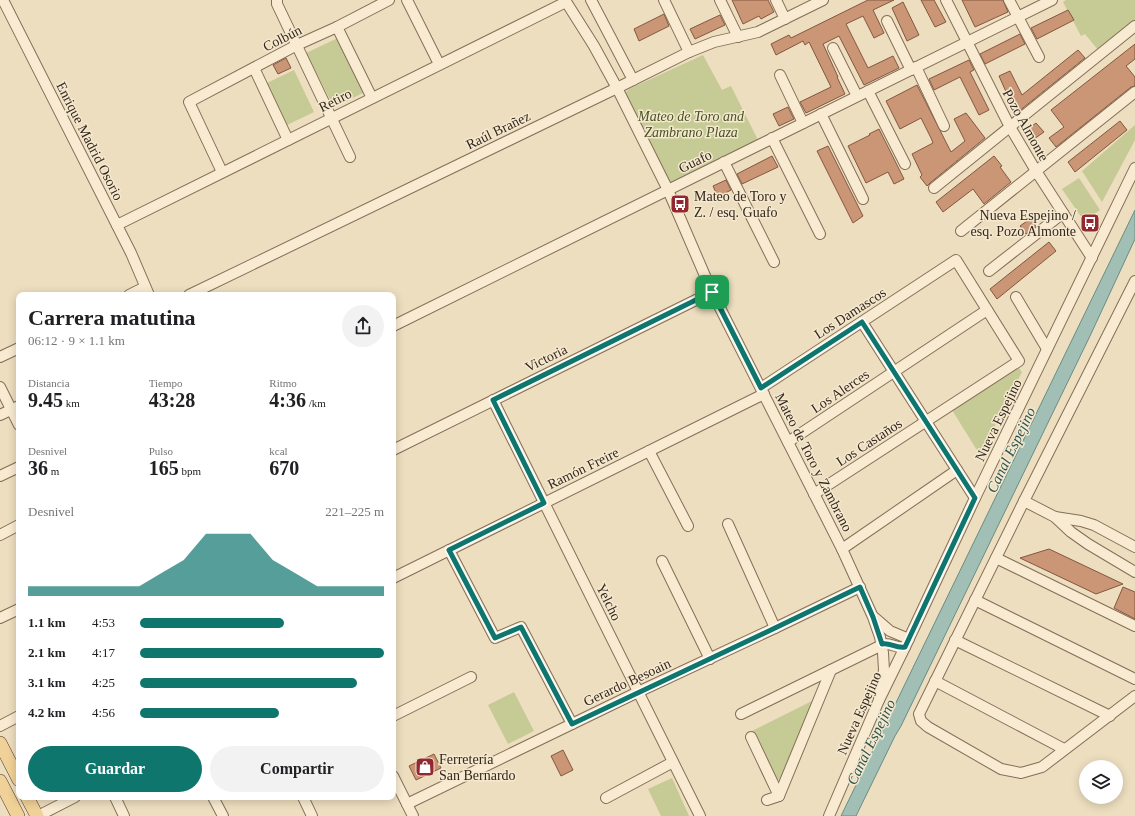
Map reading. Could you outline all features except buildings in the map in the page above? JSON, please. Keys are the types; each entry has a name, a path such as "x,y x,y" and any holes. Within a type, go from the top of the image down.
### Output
{"main road":[{"path":"0,743 16,774"},
{"path":"0,781 18,816"},
{"path":"30,800 38,816"}],"street":[{"name":"Enrique Madrid Osorio","path":"4,0 131,253 147,291"},
{"path":"277,0 277,4 350,157"},
{"name":"Colbún","path":"222,172 189,102 297,45 337,27 389,0"},
{"path":"407,0 439,64"},
{"path":"591,0 633,80"},
{"path":"664,0 689,52"},
{"path":"720,0 738,37"},
{"path":"776,0 785,19"},
{"name":"Raúl Brañez","path":"195,292 689,52 714,42 758,32 822,0"},
{"name":"Pozo Almonte","path":"946,0 1010,127 1036,171 1092,258"},
{"path":"1010,0 1039,57"},
{"name":"Guafo","path":"396,325 1052,0"},
{"name":"Retiro","path":"117,225 566,1"},
{"name":"Mateo de Toro y Zambrano","path":"566,1 594,46 617,88 668,190 712,292 860,587 873,617 882,644 884,670 879,700"},
{"path":"888,21 944,126"},
{"path":"934,188 1135,26"},
{"path":"337,27 372,98"},
{"path":"833,48 857,96"},
{"path":"254,68 288,140"},
{"path":"780,75 803,123"},
{"path":"868,91 905,164"},
{"path":"961,231 1135,92"},
{"path":"820,114 863,198"},
{"path":"772,138 820,234"},
{"path":"724,162 774,262"},
{"name":"Nueva Espejino","path":"829,816 879,700 1135,168"},
{"path":"989,271 1063,214"},
{"name":"Los Damascos","path":"762,391 862,322 956,260 987,310"},
{"path":"1135,281 919,714 921,721 928,728 1001,769 1021,773 1042,767 1135,696"},
{"name":"Victoria","path":"396,448 712,292"},
{"path":"1016,296 1048,349"},
{"name":"Los Castaños","path":"814,494 1020,361 987,310"},
{"name":"Los Alerces","path":"788,442 987,310"},
{"path":"862,322 975,498"},
{"path":"0,357 16,349"},
{"path":"0,387 15,408 0,415"},
{"name":"Ramón Freire","path":"396,576 649,451 762,391"},
{"name":"Yelcho","path":"493,400 700,816"},
{"path":"649,451 688,526"},
{"path":"0,476 16,468"},
{"path":"842,549 957,470"},
{"path":"1024,501 1055,517 1071,532 1088,544 1135,572"},
{"path":"1055,517 1081,521 1094,525 1135,547"},
{"path":"728,524 775,628"},
{"path":"0,534 16,527"},
{"path":"449,550 495,638 521,627 572,724"},
{"path":"996,558 1135,626"},
{"path":"662,561 710,658"},
{"name":"Gerardo Besoain","path":"407,804 638,692 860,587"},
{"path":"975,600 1135,679"},
{"path":"0,618 16,610"},
{"name":"Mateo de Toro y Zambrano","path":"873,617 907,643"},
{"path":"955,640 1110,716"},
{"path":"741,714 882,644 886,643 898,648 907,643"},
{"path":"767,800 779,796 831,670"},
{"path":"396,714 471,677"},
{"path":"935,682 1064,749"},
{"path":"0,726 16,718"},
{"path":"751,737 779,796"},
{"path":"606,798 673,762"},
{"path":"396,782 413,816"},
{"path":"38,816 69,800"},
{"path":"116,800 124,816"},
{"path":"215,800 223,816"},
{"path":"304,800 312,816"}],"green space":[{"path":"1066,0 1135,0 1135,22 1099,51 1085,34 1081,36 1063,2"},
{"path":"340,37 367,91 334,107 306,53"},
{"name":"Mateo de Toro and Zambrano Plaza","path":"703,55 722,90 731,86 759,142 672,183 669,181 626,96 626,92 629,89"},
{"path":"294,70 314,112 287,125 267,83"},
{"path":"1135,125 1135,140 1102,202 1082,171"},
{"path":"1079,178 1100,210 1084,221 1062,189"},
{"path":"1019,368 1022,372 980,455 952,410"},
{"path":"514,692 534,731 508,744 488,705"},
{"path":"814,700 782,780 776,779 752,731"},
{"path":"672,778 689,816 661,816 648,789"}],"water":[{"path":"1135,210 1135,239 1090,336 901,726 856,816 841,816"}],"place":[{"name":"Mateo de Toro y Z. / esq. Guafo","path":"680,204"},
{"name":"Nueva Espejino / esq. Pozo Almonte","path":"1090,223"},
{"name":"Ferretería San Bernardo","path":"425,767"}],"route":[{"path":"712,292 761,388 862,322 975,498 905,647 898,648 886,643 882,644 873,617 860,587 572,724 521,627 495,638 449,550 544,503 493,400 712,292"}],"water label":[{"name":"Canal Espejino","path":"1011,450"},
{"name":"Canal Espejino","path":"871,742"}]}
